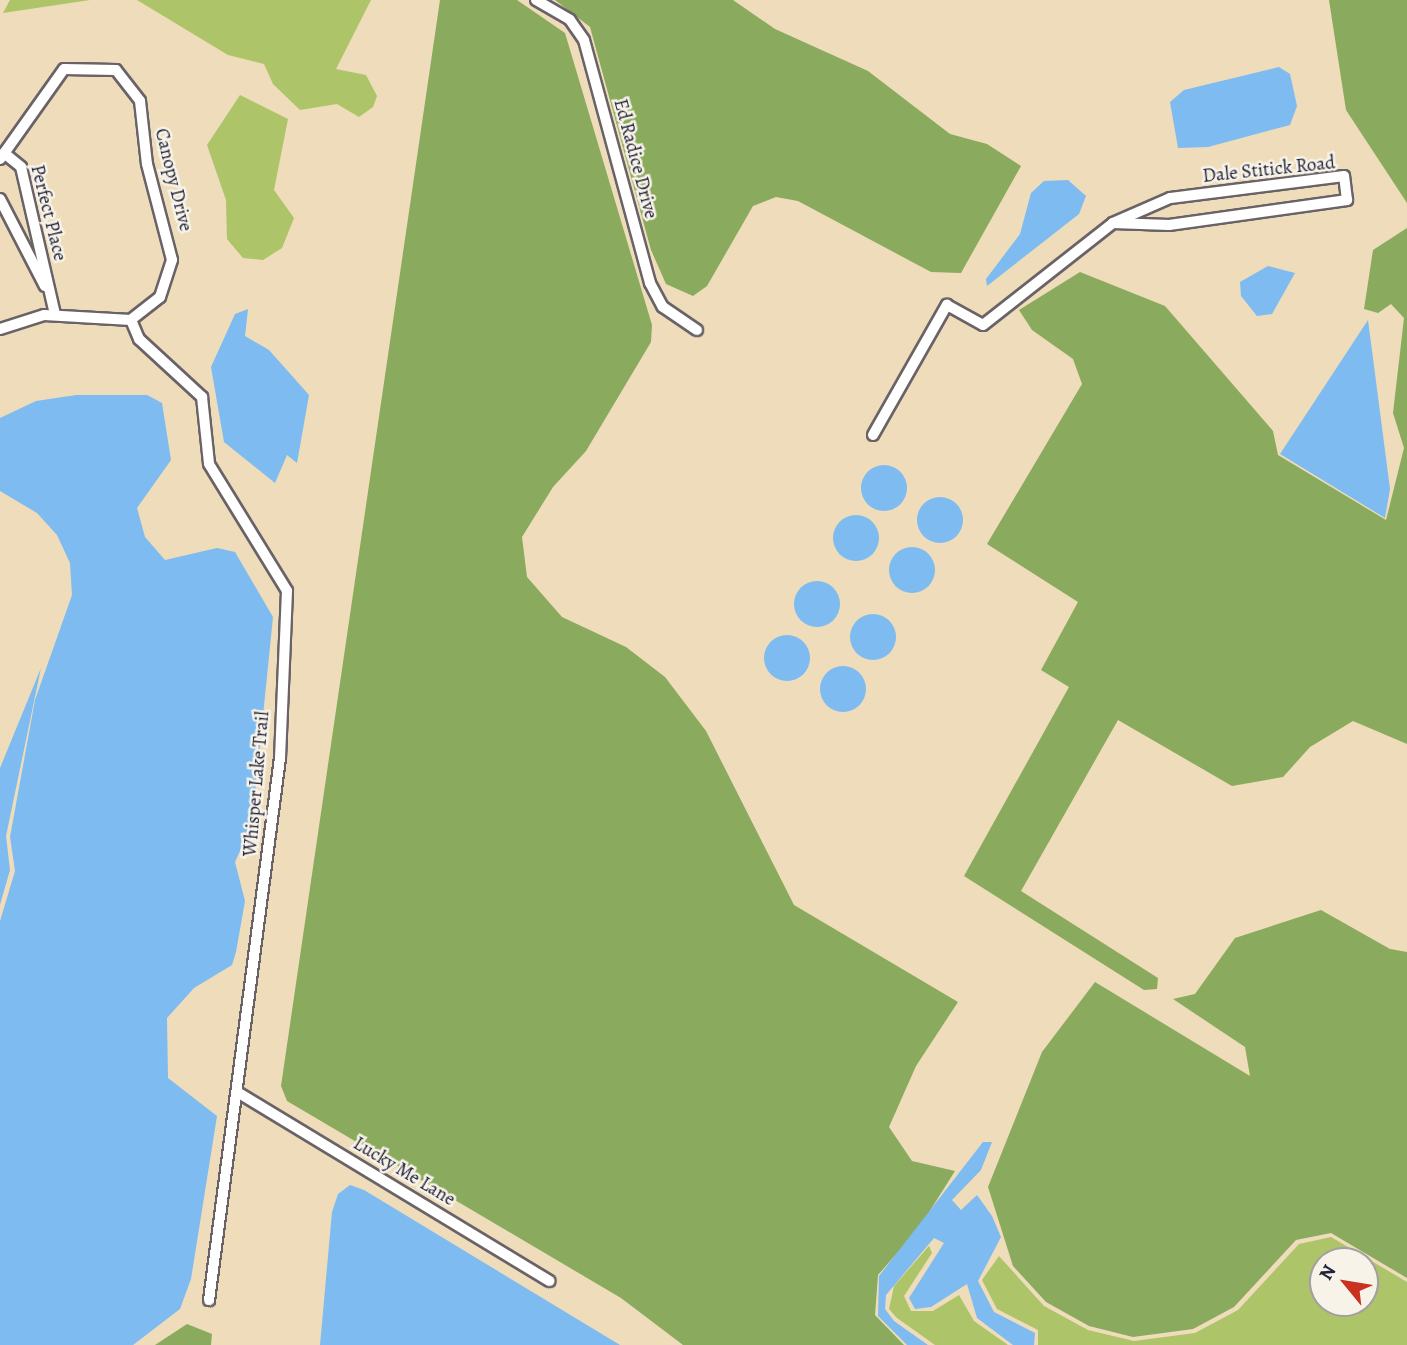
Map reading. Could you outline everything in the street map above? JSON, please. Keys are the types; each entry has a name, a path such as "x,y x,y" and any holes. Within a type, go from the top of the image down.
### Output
{"street":[{"name":"Ed Radice Drive","path":"536,0 570,20 584,40 650,283 663,307 697,330"},
{"name":"Canopy Drive","path":"2,156 64,69 102,65 128,80 140,101 147,163 172,260 160,297 131,320"},
{"name":"Perfect Place","path":"2,156 21,167 47,289 55,314"},
{"name":"Dale Stitick Road","path":"873,435 947,305 983,325 1113,223 1170,198 1345,176 1347,200 1169,225 1113,223"},
{"name":"Perfect Place","path":"0,199 47,289"},
{"path":"0,329 55,314 131,320"},
{"name":"Whisper Lake Trail","path":"131,320 139,339 202,397 209,464 287,591 280,758 239,1093 209,1300"},
{"name":"Lucky Me Lane","path":"239,1093 550,1280"}],"green space":[{"path":"10,0 90,0 3,13"},
{"path":"137,0 371,0 336,69 366,75 377,96 373,107 359,117 337,104 300,110 273,84 264,64 228,55"},
{"path":"440,0 517,0 565,33 652,325 651,342 586,451 553,487 522,537 527,577 562,617 626,647 665,677 706,731 794,905 958,1002 916,1066 889,1127 912,1161 955,1171 919,1228 878,1275 875,1315 904,1345 683,1345 621,1298 287,1101 281,1086"},
{"path":"555,0 733,0 775,29 868,71 950,134 987,144 1021,166 961,273 931,272 798,201 776,197 753,206 707,286 693,296 666,284 651,250 590,27"},
{"path":"1329,0 1407,0 1407,203 1346,110"},
{"path":"240,95 288,119 274,190 294,218 282,248 263,260 243,258 227,239 226,200 207,145"},
{"path":"1407,228 1407,744 1353,721 1310,747 1283,777 1232,786 1118,720 1021,891 1158,978 1157,989 1144,990 964,876 1069,687 1041,670 1078,602 987,544 1082,384 1073,359 1032,330 1019,310 1080,272 1165,306 1273,431 1278,455 1386,520 1404,448 1393,413 1404,318 1391,304 1378,313 1364,309 1373,250"},
{"path":"1321,910 1390,949 1407,952 1407,1278 1379,1261 1379,1247 1355,1247 1331,1233 1296,1240 1234,1307 1193,1329 1133,1337 1089,1326 1046,1302 1013,1266 988,1187 1042,1052 1095,982 1250,1076 1245,1047 1173,999 1195,994 1235,938"},
{"path":"1331,1237 1348,1247 1309,1247 1309,1317 1379,1317 1379,1265 1407,1282 1407,1345 1038,1345 1038,1330 997,1309 982,1280 999,1256 1044,1306 1088,1330 1134,1341 1195,1333 1238,1310 1299,1244"},
{"path":"929,1246 932,1253 904,1296 911,1311 933,1311 959,1295 974,1321 1008,1345 935,1345 897,1318 889,1309 894,1286"},
{"path":"187,1324 212,1334 211,1345 155,1345"}],"water":[{"path":"1279,67 1290,74 1297,106 1290,125 1208,147 1178,148 1170,102 1184,90"},
{"path":"1068,180 1086,196 1079,214 987,286 986,279 1020,234 1031,193 1044,181"},
{"path":"1268,266 1295,273 1272,314 1257,316 1241,296 1240,282"},
{"path":"248,309 245,336 269,350 309,395 297,463 287,455 275,483 224,442 211,367 235,314"},
{"path":"1368,320 1390,489 1385,518 1280,454"},
{"path":"76,395 147,395 162,403 171,460 137,508 145,537 165,560 217,548 235,552 273,617 252,824 235,862 245,901 236,952 232,965 194,988 167,1018 168,1078 217,1116 191,1279 180,1309 133,1345 0,1345 0,921 15,871 10,837 35,700 72,595 70,563 57,535 37,513 0,491 0,418 36,401"},
{"path":"884,465 900,472 907,488 900,504 884,511 868,504 861,488 868,472"},
{"path":"940,497 949,498 956,504 962,511 962,529 956,536 949,542 940,543 931,542 924,536 918,529 917,520 918,511 924,504 931,498"},
{"path":"856,515 865,516 872,522 878,529 878,547 872,554 865,560 856,561 847,560 840,554 834,547 833,538 834,529 840,522 847,516"},
{"path":"912,547 928,554 935,570 928,586 912,593 896,586 889,570 896,554"},
{"path":"817,581 826,582 833,588 839,595 839,613 833,620 826,626 817,627 808,626 801,620 795,613 794,604 795,595 801,588 808,582"},
{"path":"873,614 882,615 889,621 895,628 895,646 889,653 882,659 873,660 864,659 857,653 851,646 850,637 851,628 857,621 864,615"},
{"path":"787,635 803,642 810,658 803,674 787,681 771,674 764,658 771,642"},
{"path":"843,666 859,673 866,689 859,705 843,712 827,705 820,689 827,673"},
{"path":"41,668 6,836 10,870 0,905 0,768"},
{"path":"983,1142 992,1142 981,1170 952,1200 961,1210 977,1195 992,1216 1001,1237 978,1281 994,1312 1035,1333 1034,1345 1013,1345 977,1318 967,1284 931,1307 915,1309 909,1298 944,1243 934,1238 886,1295 885,1309 894,1321 928,1345 907,1345 878,1316 879,1276"},
{"path":"350,1185 364,1190 620,1345 320,1345 332,1212 338,1194"}]}
